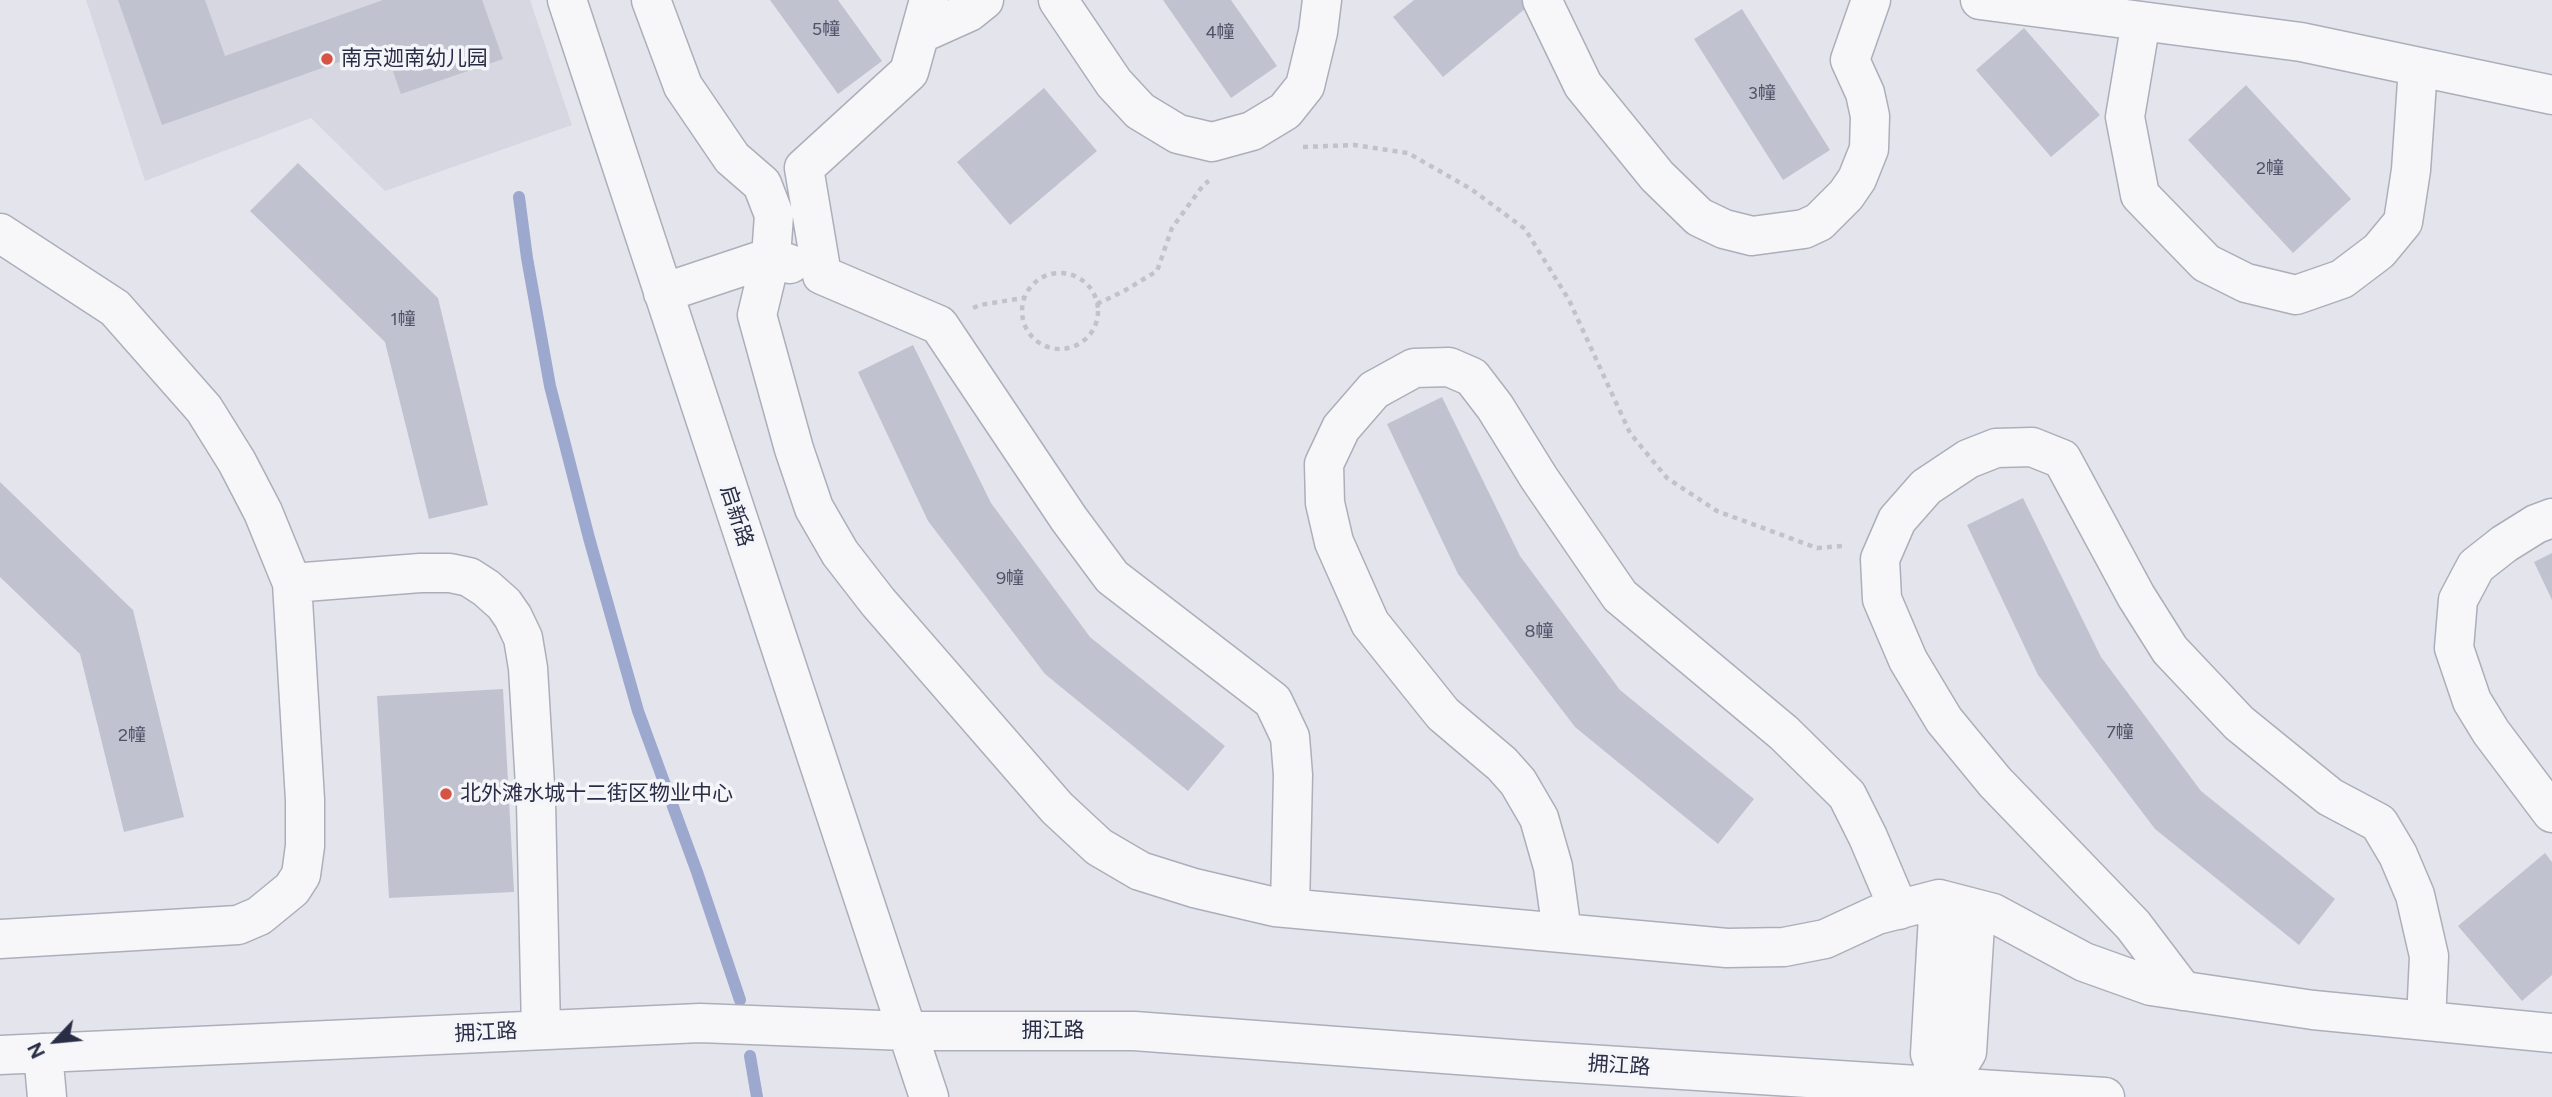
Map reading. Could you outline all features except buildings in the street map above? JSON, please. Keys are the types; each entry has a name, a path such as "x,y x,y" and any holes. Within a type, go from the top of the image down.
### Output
{"street":[{"name":"启新路","path":"567,0 929,1097"},
{"path":"651,0 683,86 732,158 762,184 774,215 771,257 757,315 794,449 814,508 840,553 878,602 1057,808 1099,847 1140,871 1194,888 1290,908 1727,948 1784,947 1825,939 1877,915 1939,900 1993,913 2084,961 2151,986 2313,1010 2552,1032"},
{"path":"821,275 804,168 909,72 924,11 969,12 984,0"},
{"path":"1058,0 1114,83 1140,111 1178,134 1212,142 1252,131 1285,111 1305,86 1318,32 1322,0"},
{"path":"1542,0 1583,85 1657,176 1699,217 1724,229 1752,236 1811,226 1846,195 1857,179 1869,149 1870,116 1865,93 1850,60 1871,0"},
{"path":"1980,0 2301,43 2552,95"},
{"path":"2141,21 2125,117 2140,195 2206,263 2246,283 2297,295 2342,279 2379,251 2403,222 2411,170 2418,67"},
{"path":"0,233 114,308 204,409 237,462 292,583 305,800 305,846 301,875 292,889 259,916 238,925 0,939"},
{"path":"663,293 771,257 821,275 939,326 1069,519 1112,577 1273,701 1290,737 1293,775 1290,908"},
{"path":"1562,932 1553,867 1534,809 1510,773 1443,714 1370,624 1334,542 1325,503 1324,464 1341,428 1374,390 1415,368 1449,368 1472,377 1495,407 1539,478 1620,596 1784,733 1847,794 1899,910"},
{"path":"2183,991 2133,925 1995,782 1944,719 1908,660 1882,599 1880,559 1896,520 1926,487 1968,458 1996,448 2032,447 2062,459 2136,596 2170,650 2239,723 2330,797 2379,823 2398,855 2415,895 2429,956 2426,1021"},
{"path":"2552,518 2536,524 2504,544 2476,566 2458,600 2454,648 2472,701 2491,732 2552,813"},
{"path":"292,583 450,573 469,577 486,588 504,604 513,617 523,638 528,668 536,802 541,1030"},
{"path":"1939,900 1930,1054 1946,1092"},
{"path":"1946,1092 1966,1052 1976,909"},
{"name":"拥江路","path":"0,1055 700,1023 906,1031 1134,1031 1946,1092 2105,1097"},
{"name":"启新路","path":"906,1031 908,1097"},
{"path":"43,1053 47,1097"}],"path":[{"path":"1301,147 1353,145 1408,153 1471,189 1525,229 1569,300 1630,433 1667,478 1717,511 1817,548 1886,544"},
{"path":"1097,304 1157,271 1172,228 1204,184 1216,177"},
{"path":"1050,274 1074,276 1085,282 1093,292 1098,317 1094,329 1086,340 1076,346 1063,350 1050,349 1039,344 1023,323 1024,298 1030,287 1050,274"},
{"path":"939,326 979,305 1024,298"}],"shaded area":[{"name":"南京迦南幼儿园","path":"86,0 530,0 572,125 385,191 311,118 145,181"}],"waterway":[{"path":"519,197 550,386 589,538 638,711 740,1000"},
{"path":"750,1056 757,1097"}],"place":[{"name":"南京迦南幼儿园","path":"327,59"},
{"name":"北外滩水城十二街区物业中心","path":"446,794"}]}
